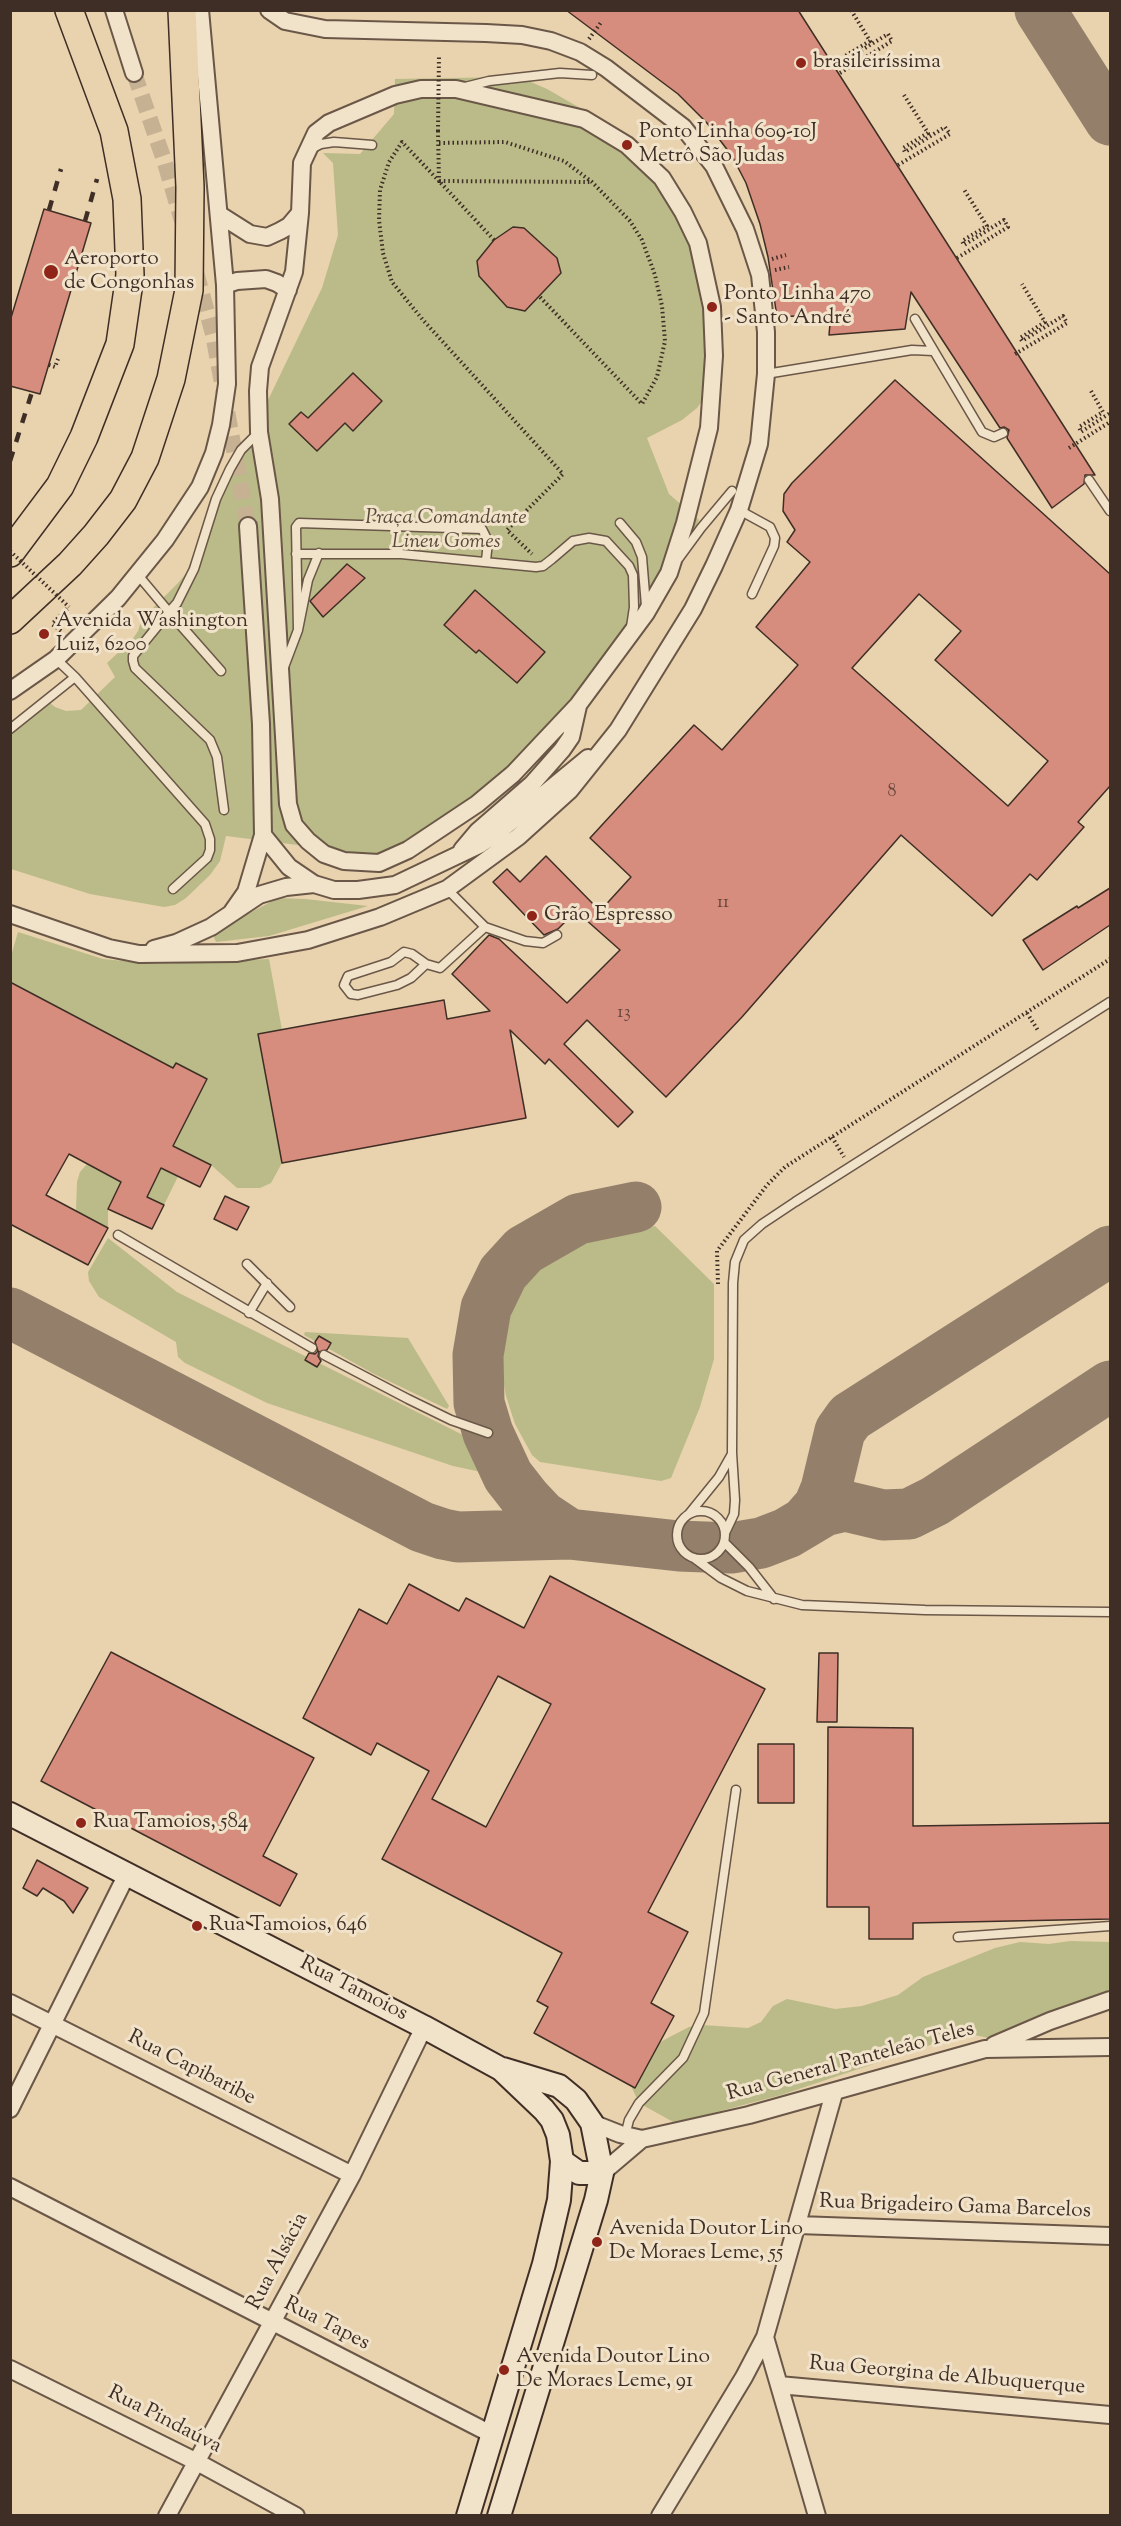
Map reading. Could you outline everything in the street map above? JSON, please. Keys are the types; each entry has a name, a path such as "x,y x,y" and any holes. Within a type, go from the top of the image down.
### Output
{"highway":[{"path":"10,552 60,486 84,437 120,344 130,275 126,199 114,131 69,10"},
{"path":"10,620 77,557 123,500 145,458 171,379 189,290 190,187 182,10"}],"main road":[{"name":"Rua Tamoios","path":"10,1814 424,2026 501,2069 559,2086 576,2100 592,2123"},
{"name":"Rua Tamoios","path":"468,2516 544,2264 559,2200 562,2161 558,2135 552,2120 501,2069"},
{"path":"499,2516 596,2200 602,2173 592,2123 569,2115 552,2120"},
{"path":"562,2161 579,2173 602,2173"}],"street":[{"path":"114,10 134,73"},
{"path":"10,691 56,659 138,575 165,540 200,487 214,453 227,384 225,285 200,10"},
{"path":"10,914 109,948 139,954 237,953 308,940 380,917 447,889 518,837 570,790 618,730 693,609 739,510 759,444 766,374 766,332 760,275 746,229 714,166 683,127 614,74 580,52 551,41 522,35 325,29 285,21 269,10"},
{"path":"421,89 456,89 584,119 627,145 663,178 698,243 711,307 714,356 709,428 669,573 646,613 578,705 513,774 477,804 396,857 379,863 344,861 324,854 308,841 294,825 288,804 270,499 259,432 260,367 296,261 302,163 316,133 329,123 394,95 421,89"},
{"path":"220,215 250,234 267,237 289,226 300,213"},
{"path":"225,285 237,281 266,279 288,290"},
{"path":"231,912 246,892 263,835 261,724 248,526"},
{"path":"459,855 473,836 532,784 562,750 571,737 578,705"},
{"path":"263,835 289,867 314,884 334,890 358,890 395,885 459,855 497,833 618,730"},
{"path":"139,954 176,943 211,927 259,894 274,889 314,884"},
{"path":"10,2109 126,1874"},
{"path":"985,2049 1050,2021 1110,2000"},
{"name":"Rua Capibaribe","path":"10,2003 352,2175"},
{"name":"Rua Alsácia","path":"167,2516 352,2175 424,2026"},
{"name":"Rua General Panteleão Teles","path":"592,2123 642,2139 834,2093 985,2049 1110,2047"},
{"path":"660,2516 744,2377 765,2337 834,2093"},
{"name":"Rua General Panteleão Teles","path":"602,2173 642,2139"},
{"name":"Rua Tapes","path":"10,2187 493,2435"},
{"name":"Rua Brigadeiro Gama Barcelos","path":"798,2225 1110,2236"},
{"path":"765,2337 817,2516"},
{"name":"Rua Pindaúva","path":"10,2369 197,2462 296,2516"},
{"name":"Rua Georgina de Albuquerque","path":"779,2385 1110,2415"}],"lane":[{"path":"456,89 489,81 560,73 592,75"},
{"path":"307,151 321,144 334,142 372,145"},
{"path":"915,319 982,432 994,437 1003,433"},
{"path":"766,374 912,350 933,351"},
{"path":"224,810 217,757 210,740 135,668 133,661 134,656 177,603 194,569 216,498 241,450 259,432"},
{"path":"1089,480 1110,512"},
{"path":"669,573 701,528 732,491"},
{"path":"739,510 770,526 775,538 774,546 752,594"},
{"path":"298,630 296,526 299,523 474,527 482,529 486,534 488,541 486,561"},
{"path":"620,523 636,542 642,557 646,613"},
{"path":"296,554 401,554 536,567 543,566 573,541 589,538 606,541 629,566 634,584 634,607 628,639"},
{"path":"281,675 298,630 308,580 319,553"},
{"path":"138,575 221,671"},
{"path":"56,659 75,677 205,824 210,839 207,858 173,889"},
{"path":"10,729 75,677"},
{"path":"447,889 485,927 525,941 543,943 557,935"},
{"path":"426,964 411,978 397,985 358,995 351,994 344,986 348,976 391,962 404,952 440,969 485,927"},
{"path":"694,1558 704,1559 714,1555 734,1514 733,1295 735,1262 744,1240 762,1224 1110,1002"},
{"path":"117,1235 312,1348"},
{"path":"247,1264 290,1307"},
{"path":"249,1313 267,1283"},
{"path":"324,1355 408,1400 451,1420 488,1433"},
{"path":"732,1453 719,1477 682,1520 677,1528 676,1538 685,1554 721,1578 747,1591 802,1605 1110,1612"},
{"path":"689,1514 698,1511 716,1516 722,1524 724,1537 775,1599"},
{"path":"626,2152 625,2135 629,2120 639,2103 683,2058 704,2013 736,1790"},
{"path":"958,1937 1110,1926"}],"path":[{"path":"840,73 892,41 888,34 847,59 845,56 870,41 851,10"},
{"path":"439,55 439,181"},
{"path":"898,165 950,134 945,127 905,152 903,148 928,133 904,95"},
{"path":"494,240 402,142 389,162 380,190 379,220 383,253 392,282 563,474 507,530 543,566"},
{"path":"439,143 505,142 564,161 592,182 630,220 655,275 662,306 665,341 657,377 642,404 540,297"},
{"path":"439,181 592,182"},
{"path":"957,258 1008,227 1004,220 964,245 962,241 987,226 963,188"},
{"path":"1016,354 1067,323 1063,316 1022,341 1020,338 1045,322 1022,284"},
{"path":"49,365 55,367 58,359"},
{"path":"1091,391 1103,412 1079,427 1081,432 1110,413"},
{"path":"1069,448 1110,422"},
{"path":"10,552 69,608 52,624"},
{"path":"733,1295 718,1295 717,1251 767,1185 779,1173 1110,959"},
{"path":"1027,1012 1047,1043"},
{"path":"832,1137 850,1167"}],"green space":[{"name":"Praça Comandante Lineu Gomes","path":"509,77 524,79 547,89 580,108 629,143 702,244 708,393 697,408 682,420 647,438 669,494 699,520 673,579 647,626 600,690 535,764 463,824 412,856 389,863 306,846 226,836 220,861 210,875 186,898 175,905 164,907 90,894 11,869 10,731 50,703 66,711 81,710 115,677 107,663 132,640 142,619 187,572 215,492 256,425 322,288 338,235 333,163 323,153 360,154 394,114 395,79"},
{"path":"278,898 368,906 269,936 216,942 212,933"},
{"path":"18,932 103,959 155,964 269,959 282,1030 282,1163 271,1183 260,1188 237,1188 211,1165 189,1154 164,1205 120,1184 108,1209 108,1228 76,1211 77,1182 80,1172 87,1164 97,1169 156,1059 11,982 11,956","holes":["176,1063 207,1079 152,1186"]},
{"path":"655,1226 714,1284 714,1359 700,1407 671,1478 661,1481 540,1462 532,1455 515,1424 506,1396 502,1373 502,1355 511,1313 524,1286 538,1269 571,1246 597,1237"},
{"path":"108,1238 177,1292 467,1437 486,1473 453,1466 267,1403 185,1363 178,1357 176,1342 99,1297 89,1281 88,1272"},
{"path":"305,1332 408,1338 449,1406 447,1409 374,1374 304,1335"},
{"path":"1070,1941 1110,1942 1110,1992 988,2038 966,2033 781,2095 675,2123 639,2103 632,2088 645,2057 662,2041 689,2027 702,2025 748,2028 761,2022 773,2006 787,1999 835,2009 862,2006 898,1995 923,1977 995,1948 1020,1942 1049,1944"}],"building":[{"path":"566,10 798,10 1095,475 1085,475 1084,484 1052,508 1007,438 1009,430 1004,427 1000,428 911,292 905,329 829,335 830,324 816,315 777,317 768,257 760,224 746,183 732,156 707,123 678,94"},
{"name":"Aeroporto de Congonhas","path":"44,209 91,223 40,394 10,386 10,321"},
{"path":"513,227 524,228 557,258 561,273 525,311 507,307 479,276 477,261 494,240"},
{"path":"353,373 382,401 353,431 345,423 317,451 289,424 301,412 308,418"},
{"path":"895,380 1110,574 1110,786 1078,822 1084,827 1037,880 1030,874 992,916 901,835 742,1017 666,1097 587,1020 564,1044 633,1112 618,1127 549,1059 545,1064 510,1030 526,1118 282,1163 258,1034 444,1000 447,1019 490,1011 452,974 489,935 499,939 567,1003 620,950 576,911 558,929 544,935 493,882 507,869 520,882 546,856 600,911 631,877 590,838 694,725 722,750 798,665 756,627 810,562 787,542 795,530 783,511 784,494 792,483","holes":["919,594 961,631 935,660 1048,761 1008,806 852,668"]},
{"path":"347,564 365,578 323,617 310,601"},
{"path":"475,590 545,652 517,683 479,650 476,653 444,625"},
{"path":"1110,888 1110,925 1043,970 1023,940"},
{"path":"10,982 173,1068 176,1063 207,1079 173,1146 211,1165 200,1187 161,1168 147,1197 164,1205 152,1229 108,1209 121,1182 69,1154 46,1195 108,1228 88,1265 10,1224"},
{"path":"225,1196 249,1207 237,1230 214,1219"},
{"path":"319,1336 331,1343 327,1350 319,1352 318,1356 321,1361 317,1367 305,1360 309,1353 315,1354 318,1351 315,1342"},
{"path":"550,1576 765,1689 648,1912 688,1932 651,2003 674,2016 635,2088 534,2033 548,2007 537,2001 562,1953 382,1859 429,1771 377,1743 371,1755 303,1718 359,1609 387,1624 409,1584 459,1611 466,1598 524,1628","holes":["498,1676 551,1704 486,1827 432,1799"]},
{"path":"111,1652 314,1758 263,1856 297,1874 280,1906 41,1781"},
{"path":"819,1653 838,1653 837,1722 817,1722"},
{"path":"828,1727 913,1728 913,1826 1110,1823 1110,1919 913,1923 913,1939 869,1939 869,1907 827,1907"},
{"path":"758,1744 794,1744 794,1803 758,1803"},
{"path":"37,1860 88,1888 73,1913 64,1901 43,1888 37,1896 23,1888"}],"taxiway":[{"path":"1040,10 1110,120"},
{"path":"569,1534 542,1516 526,1499 508,1476 488,1433 479,1403 478,1355 486,1308 503,1273 524,1250 578,1219 636,1207"},
{"path":"805,1522 819,1506 826,1489 840,1431 850,1417 1110,1251"},
{"path":"10,1313 422,1527 458,1537 569,1534 679,1546 731,1548 761,1543 787,1533 824,1511 845,1506 883,1515 909,1514 935,1501 1110,1386"}],"tunnel":[{"path":"134,73 182,221"},
{"path":"196,272 213,334 248,526"}],"railway":[{"path":"49,210 61,169"},
{"path":"85,221 97,179"},
{"path":"10,461 32,392"}],"place":[{"name":"brasileiríssima","path":"801,63"},
{"name":"Ponto Linha 609-10J Metrô São Judas","path":"627,145"},
{"name":"Aeroporto de Congonhas","path":"51,272"},
{"name":"Ponto Linha 470 - Santo André","path":"712,307"},
{"name":"Avenida Washington Luiz, 6200","path":"44,634"},
{"name":"Grão Espresso","path":"532,916"},
{"name":"Rua Tamoios, 584","path":"81,1823"},
{"name":"Rua Tamoios, 646","path":"197,1926"},
{"name":"Avenida Doutor Lino De Moraes Leme, 55","path":"597,2242"},
{"name":"Avenida Doutor Lino De Moraes Leme, 91","path":"504,2370"}]}
